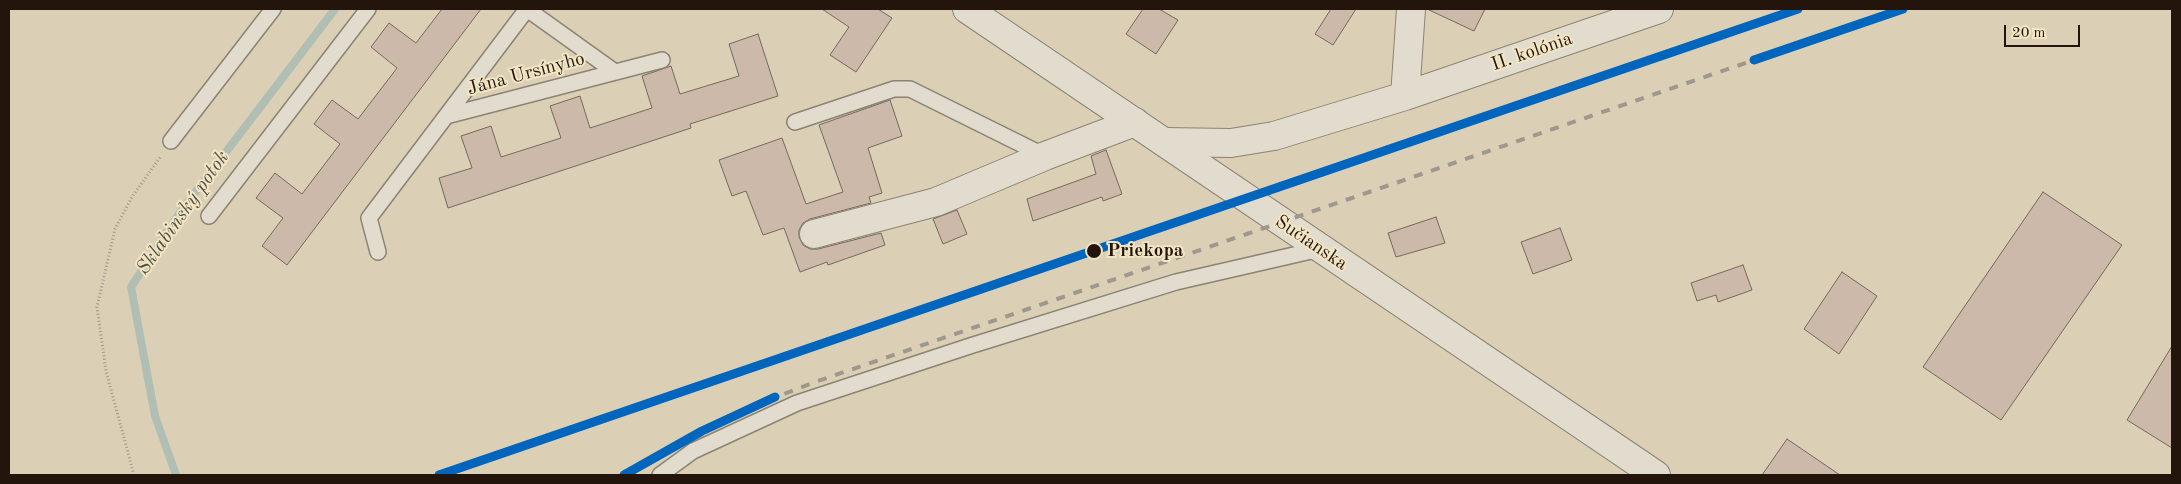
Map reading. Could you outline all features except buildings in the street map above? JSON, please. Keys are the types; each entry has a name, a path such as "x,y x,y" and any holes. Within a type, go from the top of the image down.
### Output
{"street":[{"name":"Sučianska","path":"967,9 1656,475"},
{"path":"1405,96 1411,9"},
{"name":"II. kolónia","path":"1164,142 1231,143 1274,136 1405,96 1659,9"},
{"path":"814,234 936,202 1045,156 1135,122"}],"lane":[{"path":"171,141 272,9"},
{"path":"209,216 368,9"},
{"name":"Jána Ursínyho","path":"378,252 369,218 527,9 616,72"},
{"name":"Jána Ursínyho","path":"446,116 662,60"},
{"path":"796,122 894,89 910,89 1045,156"},
{"path":"660,475 693,451 796,403 973,345 1176,282 1320,249"}],"path":[{"path":"134,475 106,372 98,307 115,229 132,197 171,141"}],"waterway":[{"name":"Sklabinský potok","path":"176,475 155,416 131,287 181,211 335,9"}],"railway":[{"path":"624,475 702,431 758,404 815,382 1903,9"}],"transit line":[{"path":"439,475 1798,9"},
{"path":"1754,60 1903,9"},
{"path":"624,475 702,431 775,397"}],"place":[{"name":"Priekopa","path":"1094,251"}]}
